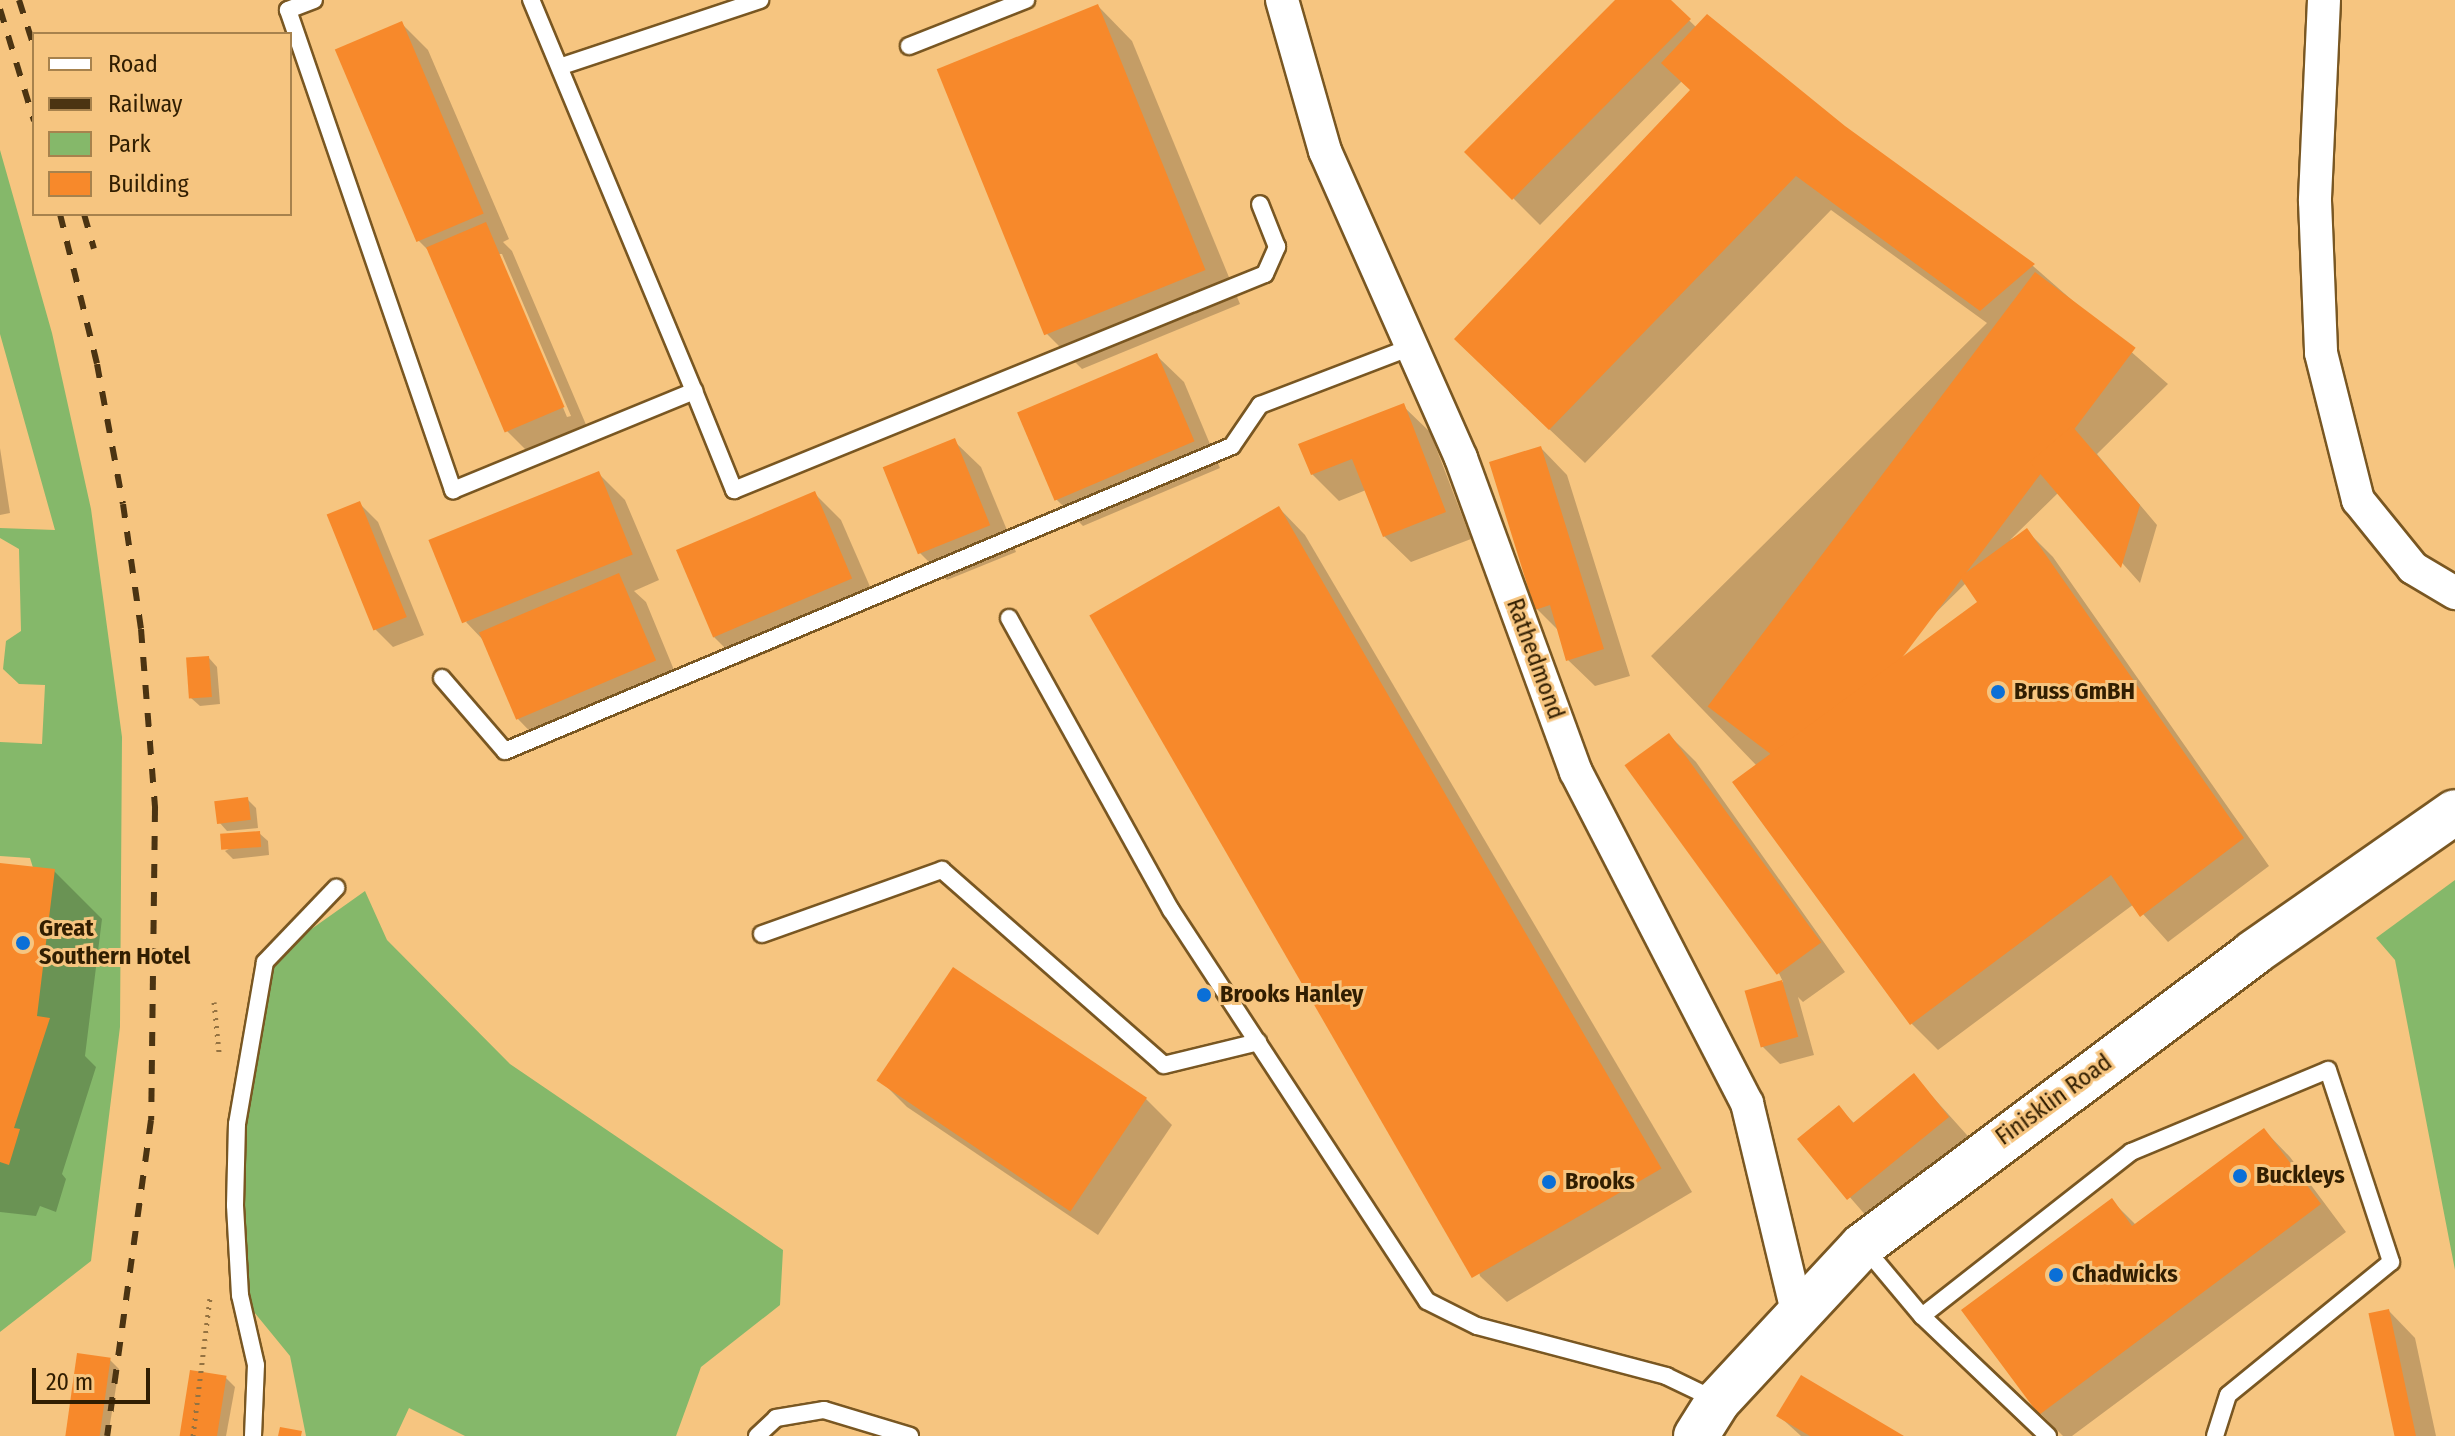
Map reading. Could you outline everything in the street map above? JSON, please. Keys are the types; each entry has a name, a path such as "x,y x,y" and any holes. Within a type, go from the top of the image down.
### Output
{"street":[{"name":"Rathedmond","path":"1282,0 1325,151 1461,458 1576,772 1747,1103 1797,1312"},
{"path":"2324,0 2315,201 2321,353 2358,500 2413,568 2455,593"},
{"name":"Finisklin Road","path":"1707,1419 1797,1312 1862,1246 2253,953 2455,812"}],"lane":[{"path":"314,0 288,10 453,490 694,391"},
{"path":"531,0 562,66 734,490 1265,274 1277,247 1260,204"},
{"path":"562,66 760,0"},
{"path":"909,46 1026,0"},
{"path":"442,678 505,751 1232,446 1260,405 1411,347"},
{"path":"1009,618 1171,910 1427,1301 1477,1326 1666,1376 1707,1419"},
{"path":"762,934 942,870 1164,1065 1258,1042"},
{"path":"253,1436 256,1365 239,1280 237,1124 265,962 336,888"},
{"path":"1922,1316 2131,1152 2328,1070 2391,1262 2228,1395 2215,1436"},
{"path":"1862,1246 1922,1316 2048,1436"},
{"path":"761,1434 776,1418 824,1410 910,1436"}],"green space":[{"path":"0,150 52,333 91,509 122,737 120,1027 91,1261 0,1332 0,1156 27,1024 43,900 30,858 0,856 0,742 42,744 45,685 19,684 3,669 6,641 21,631 19,549 0,538 0,528 55,530 0,334"},
{"path":"2455,880 2455,1270 2395,960 2376,938"},
{"path":"365,891 387,940 510,1064 783,1250 780,1305 701,1367 676,1436 465,1436 409,1408 396,1436 306,1436 290,1356 240,1295 237,1124 265,962"}],"building":[{"path":"1615,0 1671,0 1691,19 1512,200 1464,152"},
{"path":"1098,4 1206,270 1044,335 937,69"},
{"path":"1707,14 1845,126 2035,264 1980,311 1796,176 1549,430 1454,339 1690,90 1661,63"},
{"path":"402,21 484,213 416,242 335,50"},
{"path":"486,222 565,407 505,432 426,247"},
{"path":"2035,272 2136,348 1808,782 1708,706"},
{"path":"1157,353 1195,441 1055,501 1017,412"},
{"path":"1404,403 1446,512 1383,537 1352,459 1311,475 1298,444"},
{"path":"2072,426 2140,505 2121,568 2030,462"},
{"path":"955,438 990,525 918,554 883,467"},
{"path":"1541,446 1604,649 1566,661 1550,605 1535,610 1489,462"},
{"path":"599,471 633,554 462,623 428,540"},
{"path":"815,491 852,578 713,637 676,550"},
{"path":"360,501 407,617 373,630 327,514"},
{"path":"1279,506 1662,1169 1472,1278 1089,616"},
{"name":"Bruss GmBH","path":"2027,528 2244,838 2140,917 2111,875 1910,1025 1732,782 1977,602 1960,577"},
{"path":"619,573 656,660 516,720 479,632"},
{"path":"209,656 212,697 189,699 186,658"},
{"path":"1669,733 1821,943 1777,975 1625,765"},
{"path":"248,797 251,820 217,824 214,801"},
{"path":"260,831 261,847 221,850 220,834"},
{"name":"Great Southern Hotel","path":"0,863 55,869 37,1016 50,1018 14,1128 20,1129 9,1165 0,1162"},
{"path":"953,967 1147,1098 1070,1211 876,1081"},
{"path":"1782,980 1798,1037 1761,1047 1745,991"},
{"path":"1914,1073 1949,1117 1847,1200 1797,1139 1839,1105 1853,1123"},
{"path":"2264,1128 2321,1204 2039,1415 1961,1310 2112,1198 2132,1226"},
{"path":"2389,1309 2416,1436 2395,1436 2368,1313"},
{"path":"77,1353 111,1358 100,1436 65,1436"},
{"path":"190,1370 227,1376 217,1436 180,1436"},
{"path":"1801,1375 1904,1436 1810,1436 1776,1416"},
{"path":"280,1427 302,1431 301,1436 278,1436"}],"railway":[{"path":"19,0 32,41"},
{"path":"0,9 32,114"},
{"path":"60,216 97,364 123,504 141,629 155,808 151,1120 107,1436"},
{"path":"85,216 94,249"}],"place":[{"name":"Bruss GmBH","path":"1998,692"},
{"name":"Great Southern Hotel","path":"23,943"},
{"name":"Brooks Hanley","path":"1204,995"},
{"name":"Buckleys","path":"2240,1176"},
{"name":"Brooks","path":"1549,1182"},
{"name":"Chadwicks","path":"2056,1275"}]}
